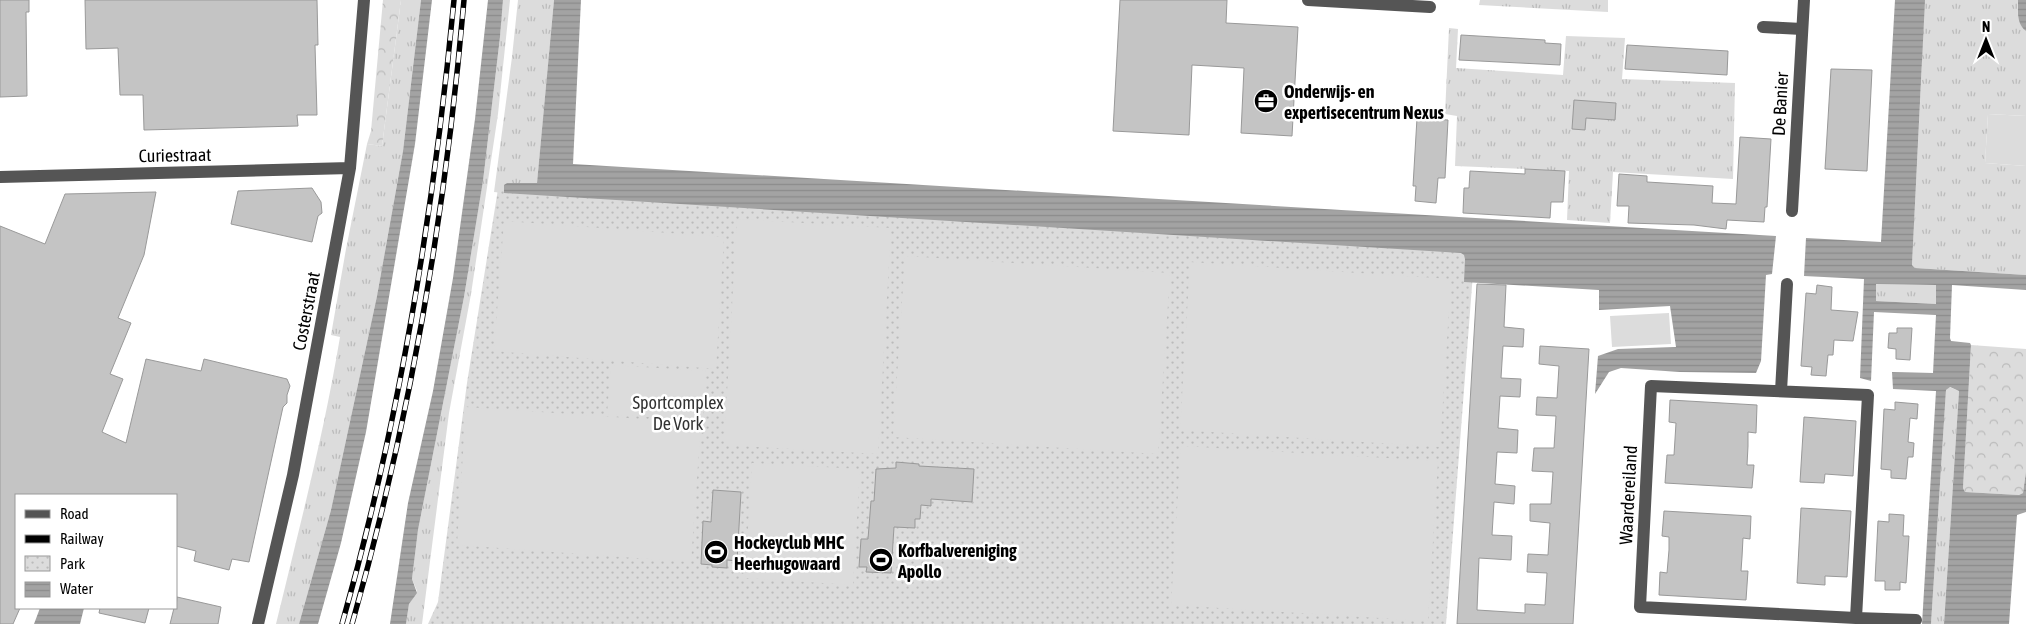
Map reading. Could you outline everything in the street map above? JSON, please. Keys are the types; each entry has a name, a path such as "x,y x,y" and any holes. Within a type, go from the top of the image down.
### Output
{"street":[{"name":"Costerstraat","path":"258,624 293,475 350,168 364,0"},
{"path":"1308,0 1430,7"},
{"name":"De Banier","path":"1792,210 1804,0"},
{"path":"1763,28 1802,29"},
{"name":"Curiestraat","path":"0,177 350,168"},
{"path":"1781,392 1786,284"},
{"name":"Waardereiland","path":"1856,618 1868,395 1651,386 1640,607 1767,619 1856,618 1916,620"}],"green space":[{"path":"383,0 401,0 382,146 367,144 371,131"},
{"path":"401,0 421,0 403,151 377,296 331,510 299,624 276,624 311,481 334,373 340,337 331,335 367,144 382,146"},
{"path":"503,0 510,0 498,114 471,294 449,413 422,624 406,624 409,604 417,591 412,579 418,530 464,297 483,181"},
{"path":"518,0 554,0 537,184 507,183 504,193 494,192"},
{"path":"1480,0 1608,0 1608,12 1479,5"},
{"path":"1921,0 2018,0 2019,21 2026,31 2026,116 1988,114 1985,163 2026,166 2026,275 1915,268 1912,265 1922,63"},
{"path":"1449,28 1458,29 1456,68 1563,75 1566,36 1625,38 1622,79 1735,83 1733,179 1613,172 1610,223 1567,220 1569,171 1455,166 1457,116 1445,114"},
{"path":"1988,114 2026,116 2026,166 1985,163"},
{"name":"Sportcomplex De Vork","path":"498,189 1475,247 1446,624 428,624 438,602 467,383"},
{"path":"737,219 891,228 878,454 724,445"},
{"path":"504,221 724,237 716,369 494,351"},
{"path":"905,256 1170,273 1158,454 893,437"},
{"path":"1190,262 1451,279 1440,447 1180,430"},
{"path":"1876,284 1936,285 1936,304 1875,301"},
{"path":"1669,313 1671,344 1612,347 1610,316"},
{"path":"1971,345 2026,349 2026,472 2023,493 2019,495 1965,492 1963,488"},
{"path":"611,365 706,371 703,421 607,414"},
{"path":"1949,387 1959,391 1944,624 1931,624 1946,390"},
{"path":"466,407 701,423 691,562 457,545"},
{"path":"1181,446 1438,461 1428,621 1171,605"},
{"path":"752,463 860,469 853,585 745,578"}],"water":[{"path":"421,0 432,0 415,144 366,432 341,543 318,624 299,624 331,510 377,296 403,151"},
{"path":"488,0 503,0 483,181 464,297 418,530 412,579 417,593 409,604 406,624 390,624 408,503 433,391 453,278 475,119"},
{"path":"554,0 581,0 573,164 1776,236 1772,274 1766,275 1761,361 1756,373 1680,372 1621,368 1609,372 1595,394 1598,356 1618,349 1676,347 1670,306 1599,310 1599,290 1464,282 1465,259 1461,253 504,193 504,185 507,183 537,183"},
{"path":"1895,0 1925,0 1912,265 1915,268 2026,275 2026,290 1952,285 1950,338 1951,341 1970,343 1971,345 1963,488 1965,492 2019,495 2023,493 2026,472 2026,512 2017,515 2009,624 1944,624 1959,391 1950,387 1946,390 1931,624 1922,624 1936,391 1893,389 1892,372 1933,373 1936,315 1874,312 1871,381 1860,378 1864,279 1804,276 1806,238 1881,242","holes":["1876,284 1936,285 1936,304 1876,301"]},
{"path":"2018,0 2026,0 2026,31 2019,21"},
{"path":"40,609 84,609 80,624 34,624"}],"building":[{"path":"0,0 29,0 29,12 26,12 27,96 0,97"},
{"path":"85,0 317,0 318,45 315,45 317,115 297,115 298,126 144,130 143,95 120,95 118,48 86,49"},
{"path":"1120,0 1227,0 1226,23 1298,27 1292,136 1241,133 1244,68 1192,65 1189,135 1113,131"},
{"path":"1461,35 1545,40 1545,43 1561,44 1560,65 1459,60"},
{"path":"1627,45 1728,51 1727,75 1625,69"},
{"path":"1831,69 1872,70 1867,171 1825,169"},
{"path":"1574,100 1616,103 1615,120 1586,118 1585,130 1572,129"},
{"path":"1417,118 1448,120 1445,178 1438,178 1436,203 1415,201 1416,186 1413,186"},
{"path":"1740,137 1771,139 1767,207 1765,207 1764,222 1727,220 1726,229 1694,225 1628,223 1629,206 1617,206 1619,174 1647,176 1647,182 1713,186 1712,203 1736,204"},
{"path":"1525,169 1565,171 1563,202 1551,202 1550,218 1463,213 1464,188 1469,188 1470,171 1525,174"},
{"path":"312,188 321,202 322,213 318,216 312,242 231,224 238,191"},
{"path":"156,192 144,255 118,318 131,323 110,374 123,379 102,432 126,443 146,359 201,371 204,359 287,379 290,386 287,403 283,407 249,562 232,559 229,570 194,561 196,551 178,546 178,494 15,494 15,609 20,609 13,624 0,624 0,226 45,244 65,194"},
{"path":"1477,284 1506,285 1504,327 1524,329 1523,347 1503,346 1501,378 1521,379 1520,397 1500,396 1498,428 1518,430 1517,453 1497,452 1495,484 1515,486 1514,504 1494,502 1492,535 1512,536 1511,560 1479,558 1477,610 1525,613 1525,604 1545,605 1547,573 1527,572 1528,554 1548,555 1550,523 1530,521 1530,504 1551,504 1553,472 1532,471 1534,448 1554,448 1556,416 1536,415 1537,397 1557,398 1559,366 1539,364 1540,346 1589,349 1573,624 1457,624"},
{"path":"1817,285 1832,287 1831,310 1858,312 1853,341 1834,340 1833,355 1828,355 1826,376 1811,375 1812,367 1801,366 1806,293 1816,294"},
{"path":"1897,328 1912,328 1910,360 1896,359 1896,349 1888,348 1889,333 1897,333"},
{"path":"1670,400 1757,405 1756,433 1748,432 1747,465 1754,465 1752,488 1665,483 1667,455 1674,455 1676,423 1669,422"},
{"path":"1895,402 1918,404 1917,419 1910,418 1908,442 1914,443 1913,457 1908,457 1906,479 1891,478 1891,470 1881,469 1884,409 1895,410"},
{"path":"1804,417 1856,421 1853,476 1825,474 1824,483 1800,482"},
{"path":"896,462 919,464 919,466 974,469 972,502 931,499 931,506 921,505 920,519 915,519 915,528 894,527 891,573 866,572 867,567 859,567 861,539 868,539 871,501 874,501 876,469 896,468"},
{"path":"713,490 741,492 737,561 727,560 727,568 701,564 703,521 711,522"},
{"path":"1801,508 1851,511 1847,577 1825,576 1825,585 1797,583"},
{"path":"1664,511 1751,516 1750,539 1743,538 1741,571 1748,571 1746,600 1659,595 1660,572 1667,573 1669,550 1669,537 1662,536"},
{"path":"1889,514 1904,515 1903,536 1909,536 1906,583 1900,582 1900,590 1885,590 1885,581 1875,581 1878,521 1889,522"},
{"path":"178,597 221,607 218,624 170,624 174,609 178,609"},
{"path":"100,609 149,609 145,623 99,613"}],"railway":[{"path":"342,624 363,547 398,392 425,236 446,79 454,0"},
{"path":"352,624 373,548 391,470 423,315 447,158 464,0"}],"place":[{"name":"Onderwijs- en expertisecentrum Nexus","path":"1266,101"},
{"name":"Hockeyclub MHC Heerhugowaard","path":"716,552"},
{"name":"Korfbalvereniging Apollo","path":"881,560"}]}
